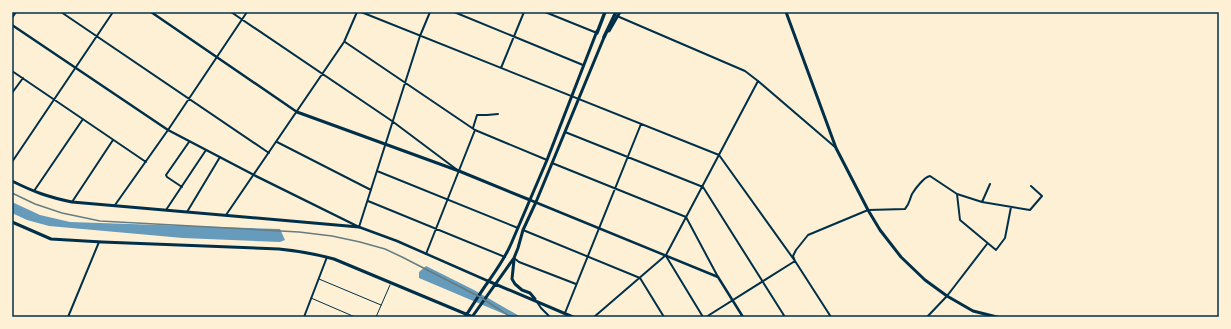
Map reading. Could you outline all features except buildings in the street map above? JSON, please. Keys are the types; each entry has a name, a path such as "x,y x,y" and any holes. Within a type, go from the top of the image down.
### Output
{"highway":[{"path":"597,33 604,12"},
{"path":"604,37 616,14"}],"main road":[{"path":"616,14 620,12"},
{"path":"786,12 836,148 880,230 901,257 925,280 947,296 973,311 997,317"},
{"path":"467,314 488,281 506,257 547,160 597,33"},
{"path":"12,222 51,239 298,251 327,257 472,317 514,258 523,230 566,132 604,37"},
{"path":"298,112 459,171 530,200"},
{"path":"12,181 34,192 72,202 359,227"},
{"path":"514,258 512,279 515,284 530,294 536,301"},
{"path":"488,281 573,317"}],"street":[{"path":"12,18 16,12"},
{"path":"61,12 269,153"},
{"path":"12,162 113,12"},
{"path":"151,12 298,112"},
{"path":"231,12 392,121 459,171"},
{"path":"115,205 248,12"},
{"path":"226,215 298,112 344,42 357,12"},
{"path":"361,12 719,155 795,261 831,317"},
{"path":"359,227 420,36 430,12"},
{"path":"454,12 584,65"},
{"path":"501,68 524,12"},
{"path":"545,12 597,33"},
{"path":"616,14 745,71 758,80 836,148"},
{"path":"12,24 168,130 359,227 488,281"},
{"path":"344,42 474,129 547,160"},
{"path":"12,71 146,162"},
{"path":"12,94 22,78"},
{"path":"594,317 666,255 758,80"},
{"path":"426,254 459,171 478,115 498,114"},
{"path":"34,192 83,119"},
{"path":"565,313 641,124"},
{"path":"566,132 703,187 785,317"},
{"path":"72,202 113,140"},
{"path":"182,187 166,175 190,141"},
{"path":"277,142 371,190"},
{"path":"166,210 206,150"},
{"path":"187,212 220,157"},
{"path":"552,163 686,217 718,277 743,317"},
{"path":"377,171 518,228"},
{"path":"795,261 793,256 808,235 868,210 905,210 910,203 912,195 926,177 929,176 957,194 982,202 1030,210 1042,196 1031,186"},
{"path":"982,202 990,184"},
{"path":"957,194 960,220 996,250 1005,238 1011,207"},
{"path":"530,200 718,277"},
{"path":"368,201 506,257"},
{"path":"523,230 640,278 664,317"},
{"path":"68,317 99,242"},
{"path":"927,317 947,296 988,243"},
{"path":"666,255 704,317 795,261"},
{"path":"304,317 327,257"},
{"path":"514,258 519,262 576,284"},
{"path":"536,301 550,317"}],"lane":[{"path":"318,279 381,305"},
{"path":"376,317 391,284"},
{"path":"311,298 355,317"}],"water":[{"path":"12,202 40,215 70,222 280,229 285,240 280,242 183,238 49,226 27,220 12,213"},
{"path":"426,266 474,290 521,317 511,317 419,278 419,272"}],"railway":[{"path":"12,193 35,204 62,213 100,221 299,232 332,236 360,242 385,249 402,257 480,297 511,317"}]}
